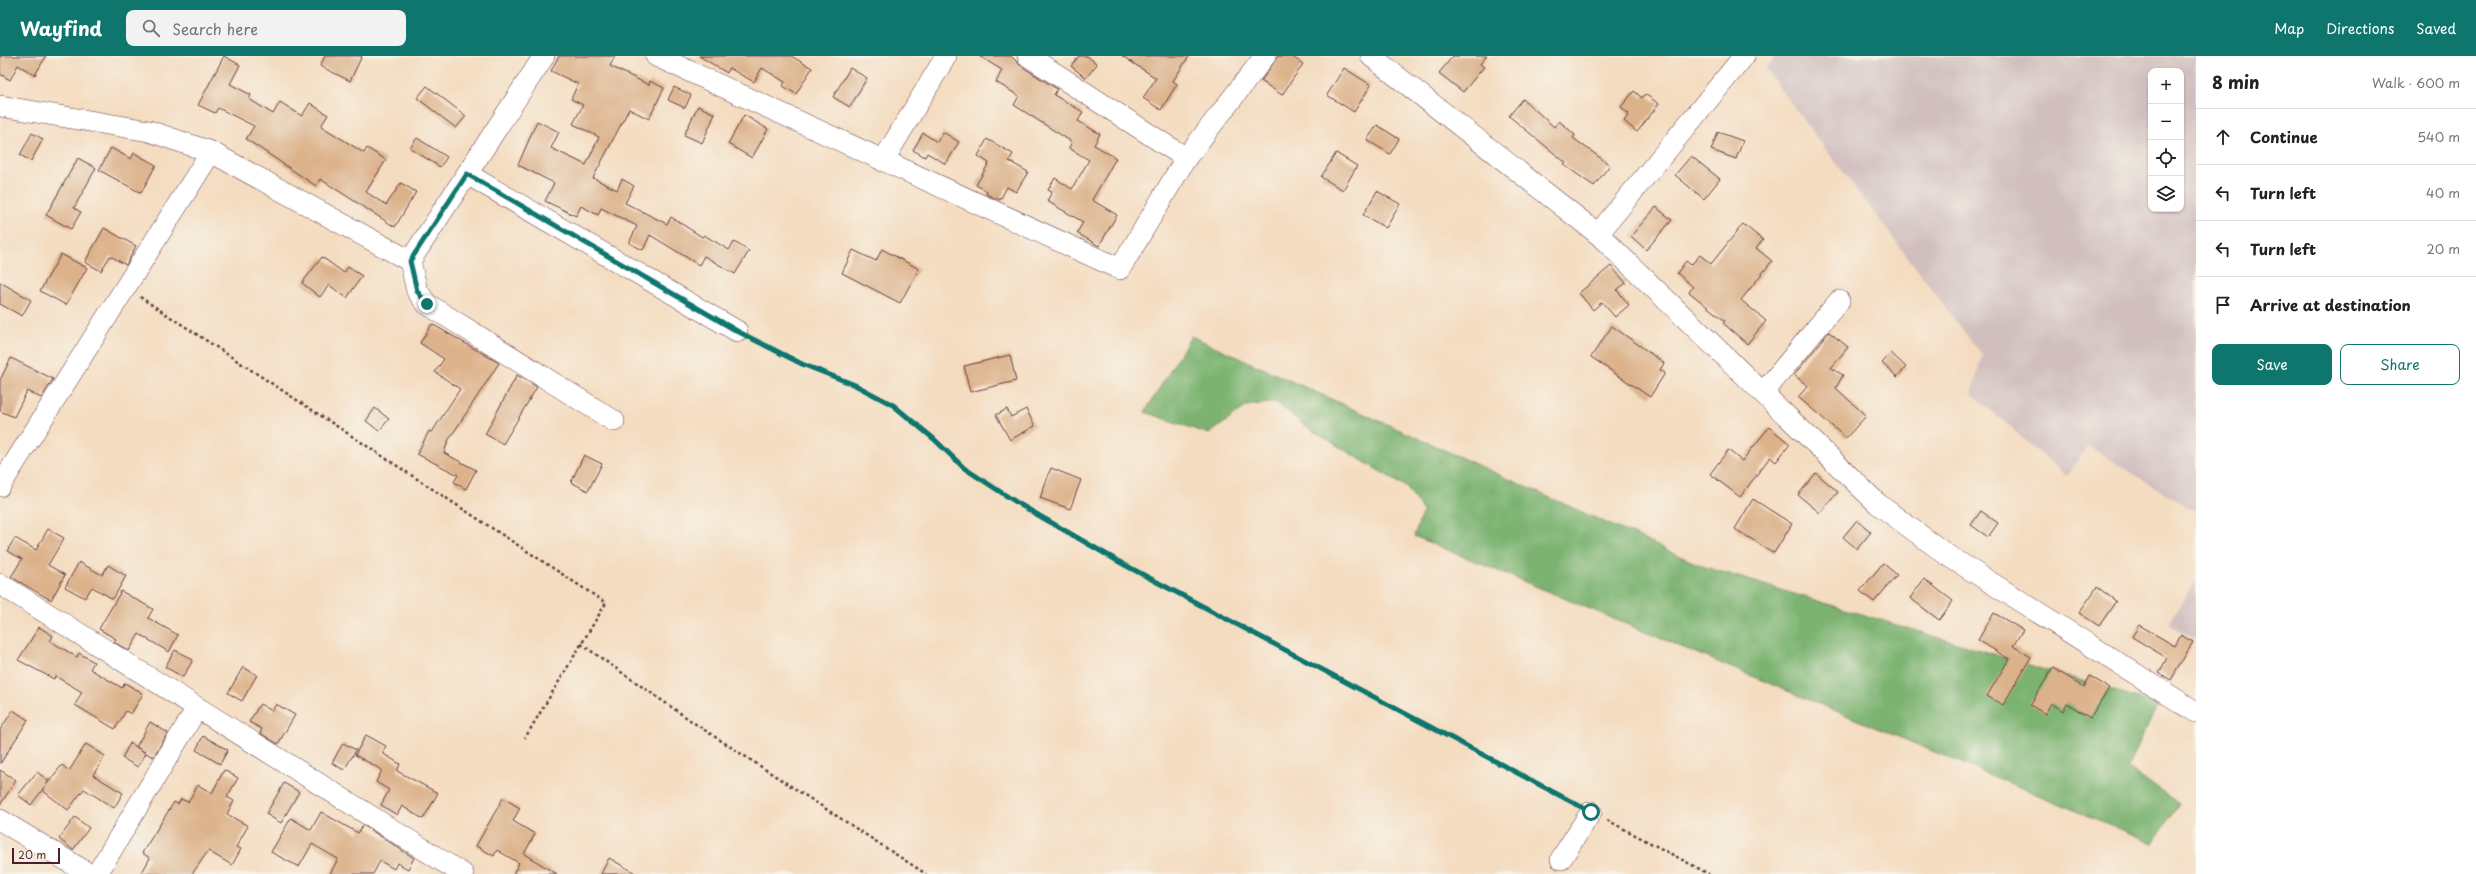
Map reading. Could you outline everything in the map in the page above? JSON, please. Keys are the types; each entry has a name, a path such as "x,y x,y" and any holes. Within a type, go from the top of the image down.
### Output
{"street":[{"path":"544,56 410,261 417,291 427,304 614,421"},
{"path":"656,56 1120,270 1186,158 1265,56"},
{"path":"883,161 946,56"},
{"path":"1028,56 1186,158"},
{"path":"1371,56 1598,234 1878,504 1947,555 2196,712"},
{"path":"1598,234 1744,56"},
{"path":"0,106 149,131 211,152 410,261"},
{"path":"0,486 127,288 211,152"},
{"path":"467,174 737,331"},
{"path":"1763,394 1839,302"},
{"path":"0,584 197,708 450,871"},
{"path":"97,874 197,708"},
{"path":"1561,859 1591,812"},
{"path":"0,820 89,874"}],"path":[{"path":"127,288 606,603 525,738"},
{"path":"737,331 802,364 855,385 893,405 934,439 964,468 1019,504 1123,564 1709,874"},
{"path":"581,644 700,727 926,874"}],"shaded area":[{"path":"1776,56 2196,56 2196,512 2088,446 2066,476 1972,394 1982,355 1765,69"},
{"path":"2196,580 2196,640 2168,625"}],"green space":[{"path":"1191,336 1702,566 2158,704 2127,768 2179,804 2154,843 1414,536 1423,511 1406,487 1305,426 1276,402 1247,406 1209,434 1145,412"}],"building":[{"path":"0,56 46,56 35,75 18,65 10,80 0,74"},
{"path":"224,56 240,65 230,84 251,95 249,99 273,114 280,102 302,116 310,103 328,115 321,126 364,153 367,148 386,160 366,192 386,205 401,183 416,192 395,227 320,179 316,186 246,139 254,126 218,108 215,113 198,105"},
{"path":"325,56 362,56 350,81 320,66"},
{"path":"559,56 615,56 610,66 649,85 650,81 664,88 649,119 629,109 593,178 617,190 622,179 634,186 625,203 667,224 671,217 702,237 704,235 729,250 734,242 749,251 735,274 704,256 699,265 650,235 643,250 629,243 637,226 601,208 598,215 581,206 576,216 545,201 554,183 518,165 537,121 559,132 551,148 586,165 599,137 573,124 583,105 571,99 578,84 551,71"},
{"path":"699,56 791,56 812,68 796,94 783,86 785,82 762,68 754,82 729,68 727,73"},
{"path":"979,56 1011,56 1021,66 1057,89 1054,95 1083,112 1078,121 1100,134 1094,145 1116,158 1092,200 1117,215 1099,246 1077,233 1083,222 1047,201 1052,192 1048,190 1055,178 1072,189 1089,160 1069,148 1072,142 1014,105 1019,96 996,82 1002,70"},
{"path":"1079,56 1087,56 1097,64 1086,78 1071,66"},
{"path":"1122,56 1189,56 1173,81 1177,84 1161,110 1143,98 1156,78"},
{"path":"1278,56 1291,56 1303,64 1282,95 1261,81"},
{"path":"1453,56 1487,56 1480,64 1484,67 1463,92 1439,73"},
{"path":"850,68 867,78 850,107 833,97"},
{"path":"1344,68 1371,85 1354,112 1327,95"},
{"path":"427,86 466,116 456,128 417,98"},
{"path":"674,87 691,95 685,108 668,100"},
{"path":"1634,91 1642,98 1645,94 1659,104 1637,132 1624,121 1629,114 1621,107"},
{"path":"1523,99 1554,127 1559,121 1575,135 1573,138 1610,165 1594,186 1564,165 1566,163 1509,116"},
{"path":"698,106 715,114 702,143 684,135"},
{"path":"744,115 768,129 752,158 728,144"},
{"path":"1377,125 1399,139 1390,154 1367,140"},
{"path":"943,132 959,142 946,164 927,153 925,157 913,150 923,133 937,142"},
{"path":"1718,132 1743,141 1736,159 1711,150"},
{"path":"32,133 43,139 31,161 20,155"},
{"path":"417,138 447,157 440,167 410,148"},
{"path":"987,139 1013,154 1009,161 1028,172 1016,192 1007,187 1000,200 986,194 987,191 976,185 989,163 978,156"},
{"path":"111,148 131,159 134,153 156,165 141,193 99,170"},
{"path":"1336,153 1357,166 1343,190 1321,177"},
{"path":"1691,156 1720,179 1704,199 1675,175"},
{"path":"78,158 96,168 74,208 81,212 71,229 46,215"},
{"path":"1377,191 1400,204 1386,228 1363,215"},
{"path":"1656,207 1672,220 1646,250 1631,236"},
{"path":"1743,224 1763,240 1756,248 1772,261 1741,300 1766,321 1747,344 1723,323 1725,321 1689,292 1693,287 1677,273 1686,261 1691,265 1700,255 1711,264"},
{"path":"104,228 136,246 126,265 110,256 101,271 85,262"},
{"path":"882,249 919,269 900,303 842,273 853,250 876,261"},
{"path":"61,254 87,268 66,305 40,291"},
{"path":"322,257 344,273 348,267 362,276 347,298 329,285 320,297 302,283"},
{"path":"1611,266 1626,283 1617,290 1629,305 1615,317 1602,302 1593,310 1579,293"},
{"path":"0,282 31,300 22,316 0,304"},
{"path":"432,324 499,363 448,441 444,453 476,470 466,489 454,482 458,475 417,454 429,431 432,432 460,389 435,372 444,359 420,343"},
{"path":"1612,326 1664,363 1660,370 1665,373 1650,397 1591,357"},
{"path":"1829,332 1848,347 1831,368 1843,375 1836,388 1866,416 1846,438 1798,397 1808,386 1794,375"},
{"path":"1891,353 1906,367 1897,377 1882,363"},
{"path":"1010,355 1016,381 970,392 964,366"},
{"path":"11,358 53,379 41,398 27,391 14,417 0,411 0,380"},
{"path":"517,375 537,387 503,444 485,434"},
{"path":"375,408 389,419 379,431 366,421"},
{"path":"1007,409 1011,417 1026,409 1035,426 1010,440 996,415"},
{"path":"1769,427 1790,444 1776,462 1770,457 1740,497 1710,474 1728,450 1742,461"},
{"path":"584,455 602,464 588,491 571,482"},
{"path":"1051,468 1081,480 1070,509 1040,498"},
{"path":"1816,473 1838,492 1820,513 1798,495"},
{"path":"1753,499 1792,524 1774,553 1735,529"},
{"path":"1981,511 1998,523 1988,537 1971,525"},
{"path":"1857,520 1871,532 1857,549 1843,537"},
{"path":"48,529 64,538 48,565 65,575 51,600 11,577 22,559 7,551 15,538 36,550"},
{"path":"79,562 102,575 108,565 126,576 113,599 92,587 85,598 65,587"},
{"path":"1883,563 1897,575 1874,602 1860,591"},
{"path":"1924,579 1953,601 1939,620 1910,598"},
{"path":"2097,587 2116,601 2099,626 2079,613"},
{"path":"121,591 153,609 148,618 178,635 169,652 139,634 129,651 114,642 116,639 99,629"},
{"path":"1994,613 2023,630 2013,646 2031,657 2003,705 1987,696 2009,659 1978,640"},
{"path":"2139,625 2175,646 2181,635 2193,642 2171,680 2159,673 2167,658 2132,637"},
{"path":"39,627 53,636 50,641 77,657 79,653 94,662 90,669 122,688 125,683 143,694 131,714 126,711 115,729 75,705 82,692 55,676 54,679 18,660"},
{"path":"175,650 193,660 183,677 165,667"},
{"path":"243,667 257,675 242,701 228,693"},
{"path":"2053,668 2084,687 2090,676 2109,688 2090,718 2067,703 2063,711 2051,703 2045,714 2030,705"},
{"path":"260,704 272,711 276,704 295,715 278,744 260,733 262,729 249,722"},
{"path":"13,710 28,720 0,764 0,730"},
{"path":"150,722 168,733 153,757 136,747"},
{"path":"366,735 386,746 382,753 400,764 397,771 438,793 423,819 402,806 397,815 381,805 389,790 376,782 382,770 355,755"},
{"path":"203,736 228,750 220,764 196,750"},
{"path":"130,743 146,753 138,767 122,758"},
{"path":"343,743 356,750 344,770 332,763"},
{"path":"86,744 105,756 93,775 123,793 114,808 84,789 68,810 42,790 62,765 69,771"},
{"path":"0,770 16,780 0,805"},
{"path":"224,770 238,778 227,797 234,801 227,814 248,826 236,847 241,849 232,865 208,851 192,874 141,874 150,858 142,853 174,802 178,804 181,799 188,802 198,785 212,793"},
{"path":"37,772 49,781 31,805 18,795"},
{"path":"284,783 299,792 281,823 266,814"},
{"path":"503,798 520,808 513,821 535,834 524,854 557,874 513,874 519,863 497,850 494,856 476,846"},
{"path":"321,812 358,833 363,825 414,858 408,869 397,863 394,869 380,861 373,874 330,874 338,859 312,844 299,867 271,852 291,818 311,830"},
{"path":"75,817 89,828 73,850 59,839"},
{"path":"609,858 637,874 601,874"}],"route":[{"path":"427,304 417,291 410,261 467,174 737,331 802,364 855,385 893,405 934,439 964,468 1019,504 1123,564 1171,591 1591,812"}]}
